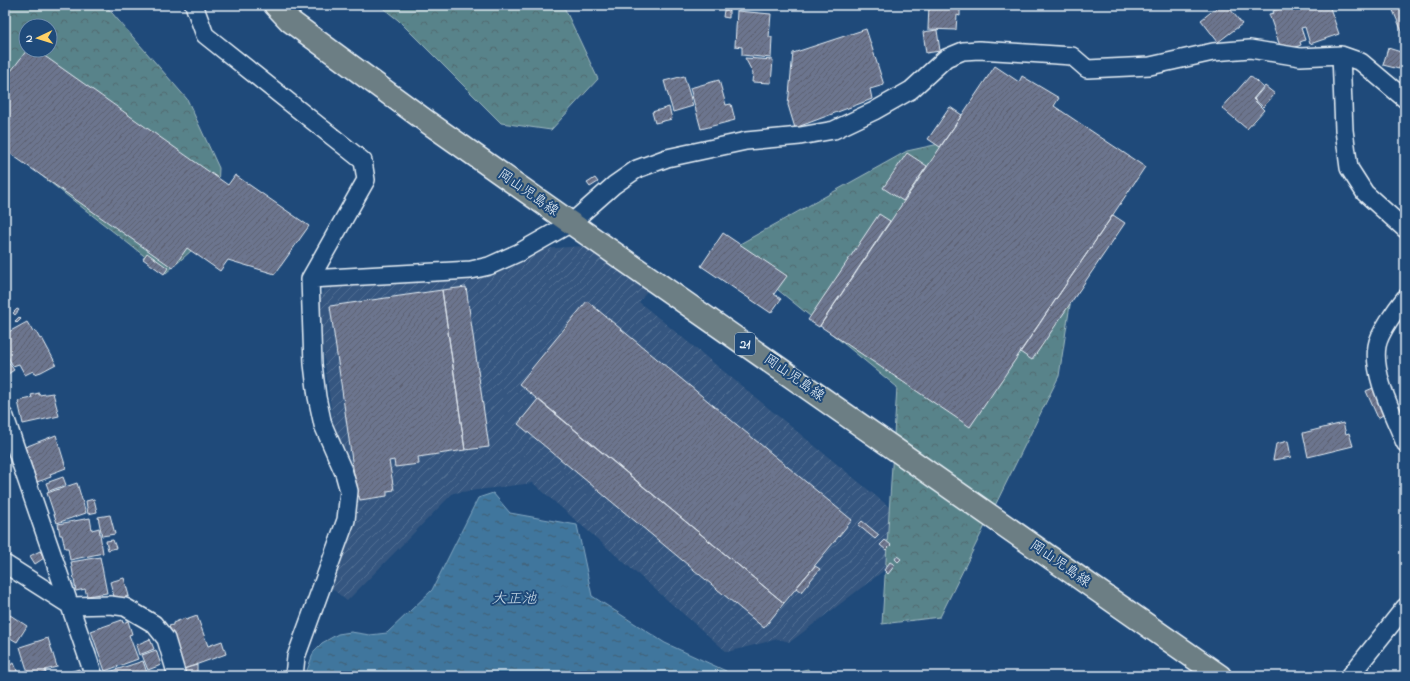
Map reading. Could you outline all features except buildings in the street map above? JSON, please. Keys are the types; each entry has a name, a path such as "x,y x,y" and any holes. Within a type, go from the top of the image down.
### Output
{"main road":[{"name":"岡山児島線","path":"275,5 296,25 426,121 1220,676"}],"street":[{"path":"194,5 205,34 363,161 366,180 310,279 313,364 317,397 323,426 344,472 349,491 346,520 296,657 294,676"},
{"path":"310,279 471,270 489,266 520,252 571,223 614,184 637,169 667,158 746,141 800,136 834,130 874,111 911,90 946,58 964,51 979,50 1072,56 1087,70 1150,66 1213,52 1250,49 1300,58 1341,55 1361,62 1405,99"},
{"path":"1341,55 1344,130 1349,168 1365,193 1405,229"},
{"path":"1405,298 1393,314 1377,345 1378,375 1405,443"},
{"path":"5,417 94,676"},
{"path":"5,564 71,606 125,606 154,624 166,639 177,676"},
{"path":"1350,676 1405,607"}],"shaded area":[{"path":"584,246 647,291 639,302 921,533 886,569 790,642 778,639 727,652 533,483 453,493 347,601 328,585 344,506 317,304 325,286 480,275 507,270 541,249"}],"green space":[{"path":"5,5 105,5 187,99 219,168 216,229 166,273 28,165 5,134"},
{"path":"379,5 563,5 598,79 551,130 501,123 398,20"},
{"path":"1017,127 1087,195 1059,376 940,617 882,624 897,387 729,250 907,151"},
{"path":"808,669 810,676 777,676"}],"water":[{"name":"大正池","path":"493,493 510,513 577,525 592,596 665,643 726,671 727,676 305,676 314,651 322,643 338,634 351,632 370,635 387,633 432,590 478,498"}]}
